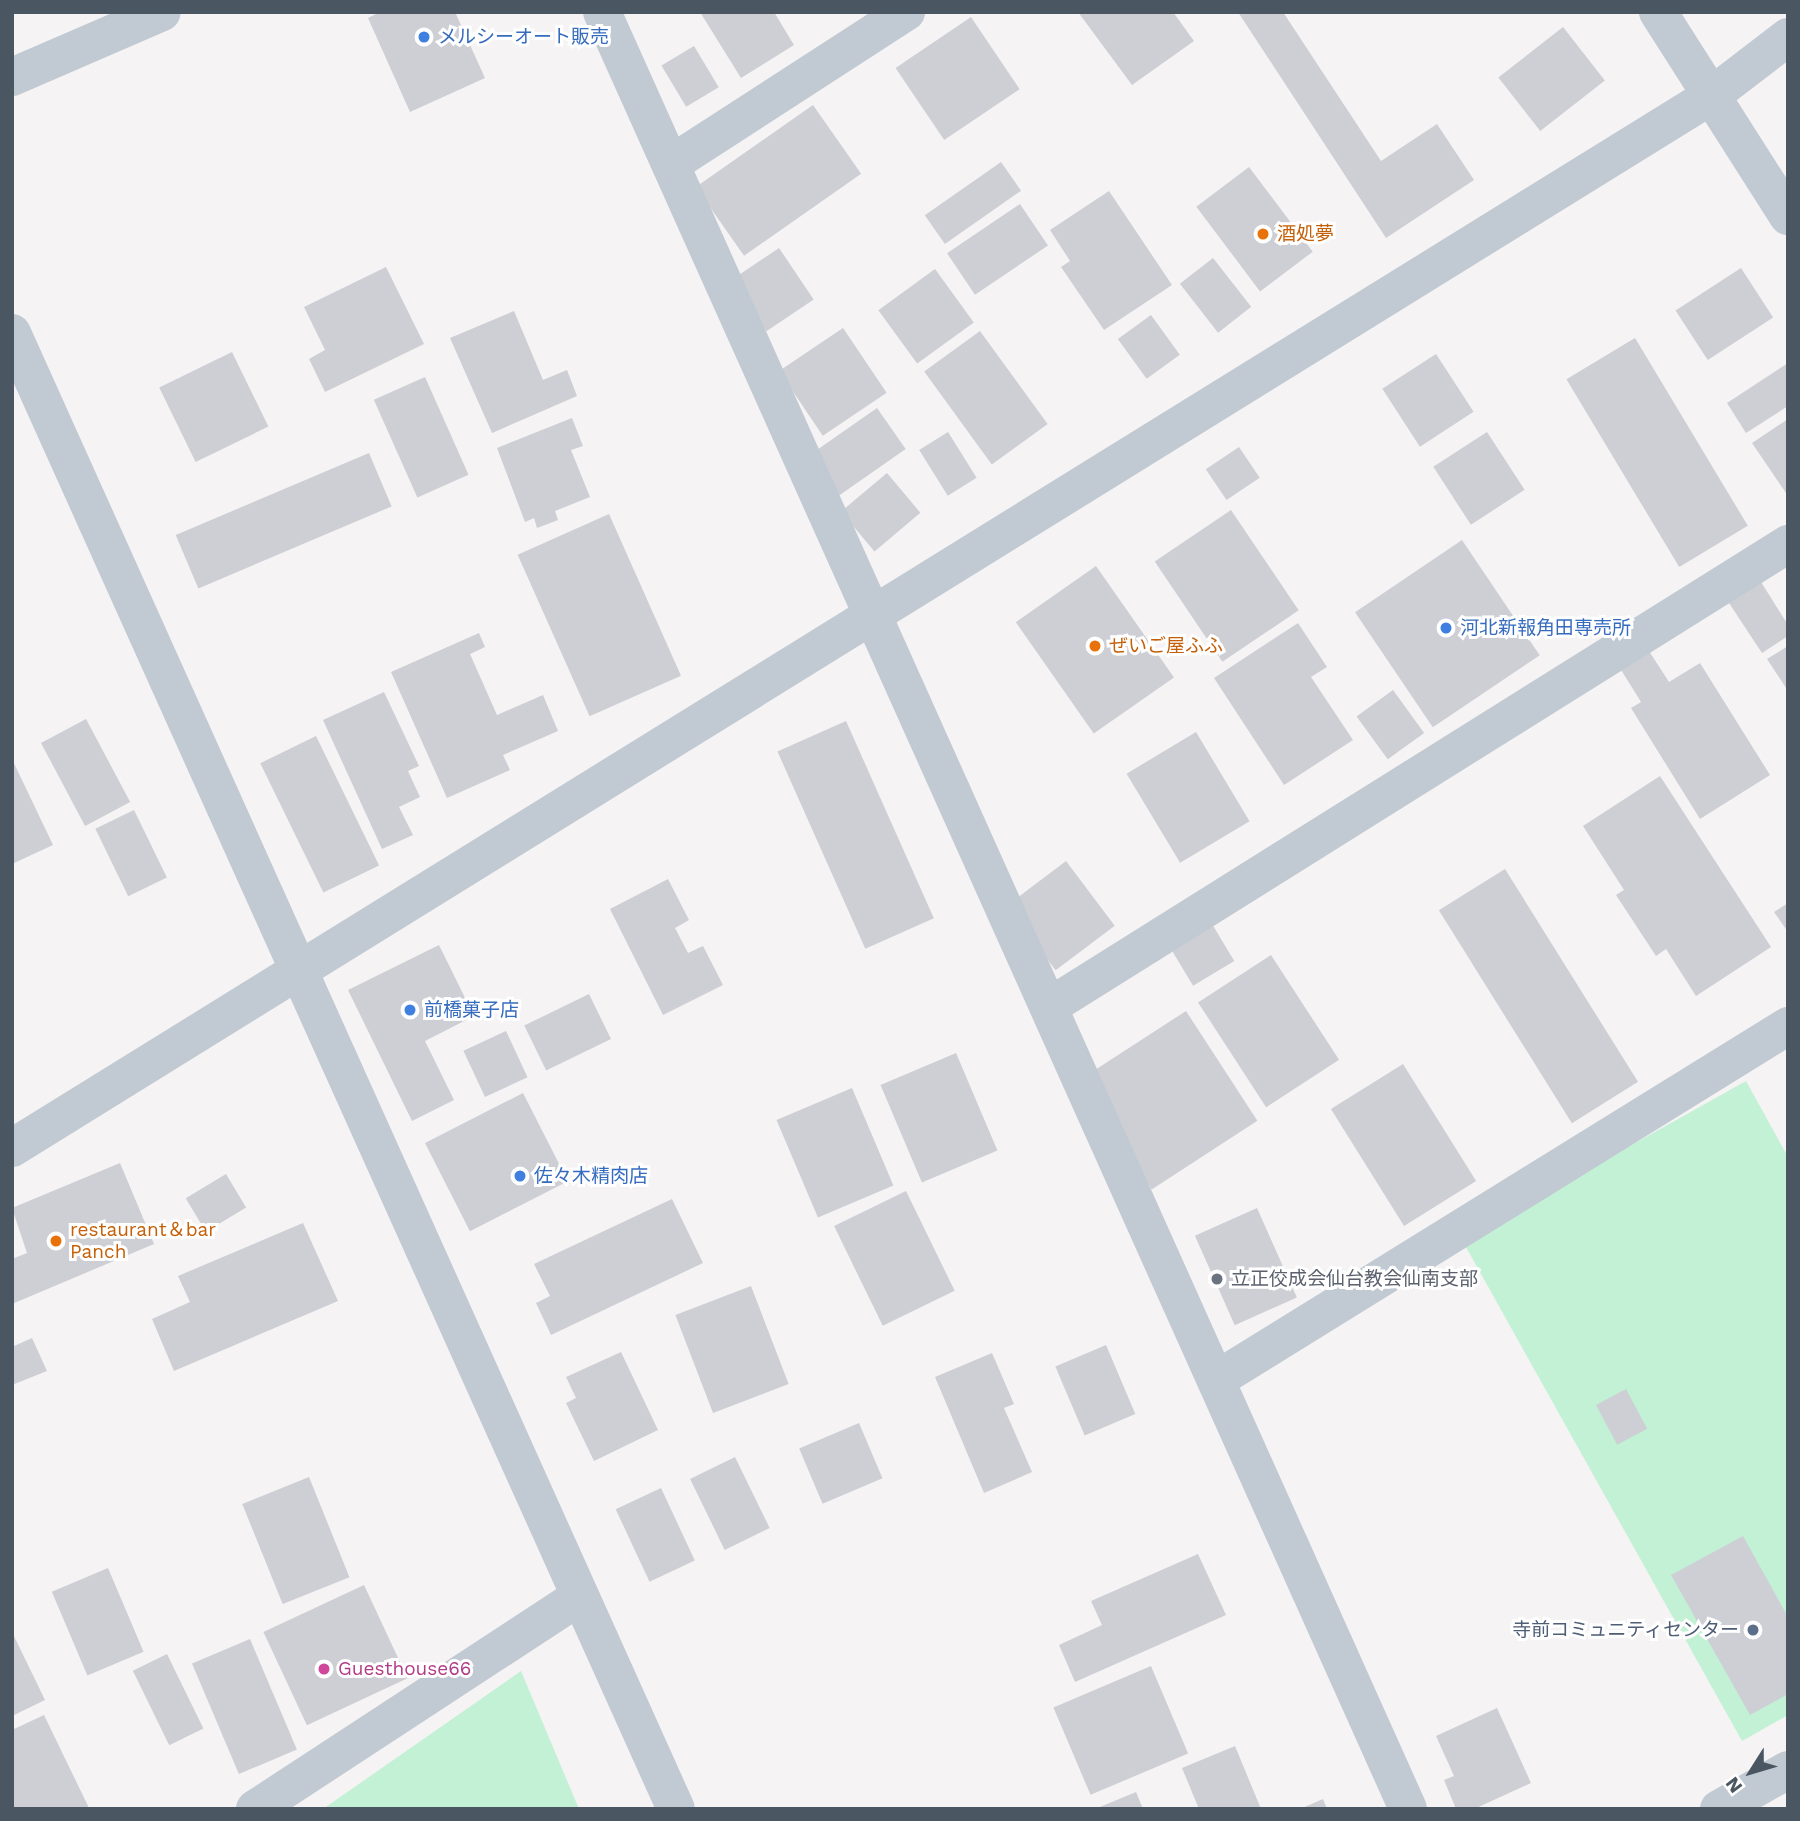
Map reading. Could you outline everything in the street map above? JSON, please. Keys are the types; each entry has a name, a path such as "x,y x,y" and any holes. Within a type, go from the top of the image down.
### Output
{"street":[{"path":"12,77 162,12"},
{"path":"602,12 870,618 1050,1006 1408,1809"},
{"path":"671,164 906,12"},
{"path":"1658,12 1788,216"},
{"path":"12,1149 1711,96 1788,37"},
{"path":"12,333 578,1598 676,1809"},
{"path":"1050,1006 1788,544"},
{"path":"1216,1380 1785,1035"},
{"path":"255,1809 578,1598"},
{"path":"1719,1809 1788,1770"}],"green space":[{"path":"1746,1081 1788,1157 1788,1715 1742,1741 1462,1240"},
{"path":"521,1671 579,1809 323,1809"}],"building":[{"path":"380,12 455,12 485,78 410,112 368,18"},
{"path":"700,12 774,12 794,45 741,78"},
{"path":"1078,12 1173,12 1194,41 1132,85"},
{"path":"1238,12 1283,12 1381,161 1437,124 1474,180 1386,238"},
{"path":"971,17 1020,89 944,140 896,68"},
{"path":"1563,27 1605,81 1540,131 1498,77"},
{"path":"694,46 719,87 686,107 661,66"},
{"path":"813,105 861,174 744,256 696,187"},
{"path":"1001,162 1021,191 945,244 925,215"},
{"path":"1249,167 1313,252 1260,291 1196,207"},
{"path":"1109,191 1172,285 1104,330 1061,267 1070,261 1050,230"},
{"path":"1020,204 1048,245 975,295 947,253"},
{"path":"779,248 814,299 766,331 732,280"},
{"path":"1213,258 1251,307 1218,333 1180,284"},
{"path":"386,267 424,344 325,392 309,359 325,350 304,307"},
{"path":"1741,268 1773,317 1708,360 1676,310"},
{"path":"935,269 974,322 917,364 878,310"},
{"path":"514,311 543,380 567,370 577,396 492,433 450,338"},
{"path":"1151,315 1180,355 1147,379 1118,339"},
{"path":"843,328 887,393 823,436 779,371"},
{"path":"980,331 1048,424 992,465 924,372"},
{"path":"1635,338 1748,526 1679,567 1566,379"},
{"path":"232,352 268,427 196,462 159,388"},
{"path":"1436,354 1474,412 1420,447 1382,389"},
{"path":"1788,363 1788,406 1746,433 1727,403"},
{"path":"425,377 469,475 417,498 374,400"},
{"path":"877,408 906,449 832,501 803,460"},
{"path":"572,418 583,446 571,450 590,497 555,511 558,520 537,528 534,518 525,522 497,448"},
{"path":"1788,419 1788,496 1752,443"},
{"path":"948,432 977,478 948,496 919,450"},
{"path":"1487,432 1525,490 1471,525 1433,467"},
{"path":"1239,447 1260,478 1227,500 1206,469"},
{"path":"369,453 392,506 198,588 176,535"},
{"path":"887,473 920,513 874,551 841,512"},
{"path":"1231,510 1299,610 1222,662 1155,561"},
{"path":"609,514 681,676 590,716 518,555"},
{"path":"1462,540 1540,655 1433,727 1355,612"},
{"path":"1096,566 1174,677 1094,734 1016,622"},
{"path":"1761,582 1788,625 1788,636 1762,653 1729,603"},
{"path":"1298,623 1327,667 1311,677 1353,740 1284,785 1214,678"},
{"path":"479,633 485,647 470,654 497,715 543,695 558,731 503,755 510,770 447,798 391,672"},
{"path":"1788,646 1788,691 1767,659"},
{"path":"1647,648 1669,682 1700,663 1770,775 1700,819 1631,708 1641,702 1618,665"},
{"path":"1393,690 1424,733 1388,759 1357,716"},
{"path":"384,692 419,766 408,771 420,797 399,807 413,835 382,849 323,720"},
{"path":"86,719 130,802 85,826 41,743"},
{"path":"846,721 934,918 865,949 777,752"},
{"path":"1196,732 1250,821 1180,863 1127,774"},
{"path":"316,736 379,865 323,893 260,763"},
{"path":"12,759 53,845 12,864"},
{"path":"1660,776 1771,947 1696,996 1666,949 1656,956 1616,895 1624,890 1583,826"},
{"path":"134,810 167,877 128,896 95,829"},
{"path":"1066,861 1115,926 1056,970 1007,906"},
{"path":"1505,869 1638,1082 1572,1123 1439,910"},
{"path":"668,879 689,920 675,928 688,953 703,946 723,985 663,1015 610,909"},
{"path":"1788,903 1788,932 1774,912"},
{"path":"1209,919 1234,961 1193,986 1168,944"},
{"path":"439,945 474,1016 425,1041 454,1100 412,1121 348,990"},
{"path":"1271,955 1339,1060 1266,1107 1198,1002"},
{"path":"589,994 611,1039 546,1071 524,1026"},
{"path":"1186,1011 1257,1121 1152,1189 1080,1080"},
{"path":"506,1031 528,1077 485,1097 463,1051"},
{"path":"956,1053 997,1151 922,1183 881,1085"},
{"path":"1403,1064 1476,1181 1404,1226 1331,1109"},
{"path":"852,1088 893,1186 818,1218 777,1120"},
{"path":"523,1093 568,1181 470,1231 425,1143"},
{"path":"120,1163 154,1244 12,1304 12,1259 27,1253 12,1208"},
{"path":"226,1174 246,1207 206,1232 186,1198"},
{"path":"906,1191 955,1291 883,1326 834,1226"},
{"path":"672,1199 703,1263 551,1335 536,1303 550,1296 534,1264"},
{"name":"立正佼成会仙台教会仙南支部","path":"1257,1208 1297,1298 1235,1325 1195,1236"},
{"path":"303,1223 338,1301 174,1371 152,1319 190,1302 178,1276"},
{"path":"751,1286 789,1384 713,1413 675,1315"},
{"path":"32,1338 47,1371 12,1385 12,1347"},
{"path":"1106,1345 1135,1414 1085,1436 1055,1366"},
{"path":"621,1352 658,1430 594,1461 566,1403 576,1398 566,1377"},
{"path":"992,1353 1014,1404 1004,1408 1032,1472 984,1493 935,1377"},
{"path":"1626,1389 1647,1429 1617,1445 1596,1405"},
{"path":"859,1423 882,1478 823,1504 799,1448"},
{"path":"735,1457 770,1528 725,1550 690,1479"},
{"path":"309,1477 349,1577 283,1604 242,1504"},
{"path":"661,1488 695,1561 649,1582 616,1509"},
{"path":"1743,1536 1788,1617 1788,1694 1750,1715 1671,1575"},
{"path":"1198,1554 1226,1615 1075,1682 1059,1645 1102,1625 1091,1601"},
{"path":"108,1568 144,1652 87,1676 52,1592"},
{"path":"364,1585 408,1678 307,1725 263,1632"},
{"path":"12,1632 45,1700 12,1716"},
{"path":"250,1639 297,1749 239,1774 192,1664"},
{"path":"167,1654 203,1729 169,1745 133,1671"},
{"path":"1151,1666 1188,1753 1091,1795 1053,1707"},
{"path":"1497,1708 1531,1783 1474,1809 1456,1809 1444,1780 1454,1776 1436,1736"},
{"path":"44,1715 89,1808 87,1809 12,1809 12,1730"},
{"path":"1235,1746 1261,1809 1199,1809 1182,1768"},
{"path":"1136,1792 1143,1809 1095,1809"},
{"path":"1323,1799 1327,1809 1300,1809"}],"place":[{"name":"メルシーオート販売","path":"424,37"},
{"name":"酒処夢","path":"1263,234"},
{"name":"河北新報角田専売所","path":"1446,628"},
{"name":"ぜいご屋ふふ","path":"1095,646"},
{"name":"前橋菓子店","path":"410,1010"},
{"name":"佐々木精肉店","path":"520,1176"},
{"name":"restaurant＆bar Panch","path":"56,1241"},
{"name":"立正佼成会仙台教会仙南支部","path":"1217,1279"},
{"name":"寺前コミュニティセンター","path":"1753,1630"},
{"name":"Guesthouse66","path":"324,1669"}]}
